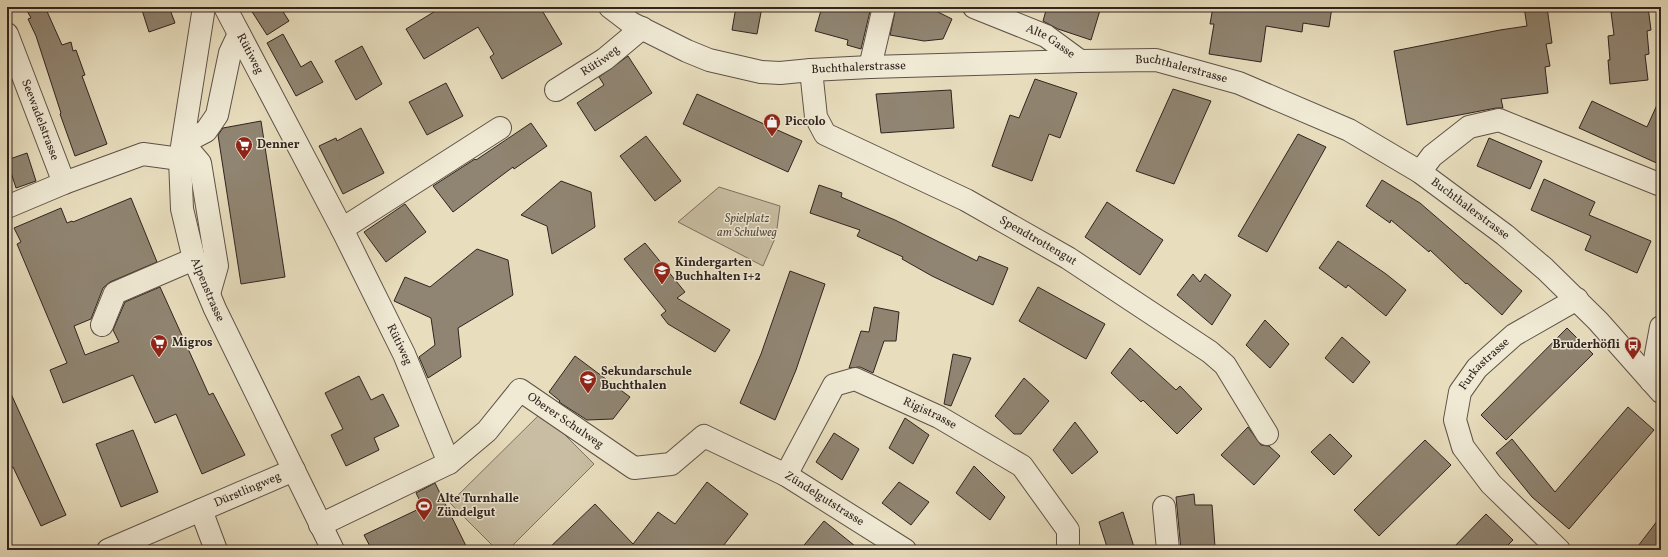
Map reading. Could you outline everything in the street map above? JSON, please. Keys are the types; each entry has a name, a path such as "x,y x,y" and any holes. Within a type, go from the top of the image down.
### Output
{"street":[{"name":"Alpenstrasse","path":"204,7 181,151 182,209 194,259 209,294 333,550"},
{"name":"Rütiweg","path":"225,7 342,229 404,354 449,463"},
{"name":"Buchthalerstrasse","path":"610,7 636,19 668,43 709,60 761,72 780,73 870,67 1080,60 1156,60 1239,83 1349,130 1420,172 1505,235 1545,269 1598,321 1656,387"},
{"path":"870,67 884,7"},
{"name":"Alte Gasse","path":"974,7 1046,36 1080,60"},
{"name":"Rütiweg","path":"556,90 605,58 636,19"},
{"name":"Seewadelstrasse","path":"7,34 64,183"},
{"path":"7,207 64,183 143,154 181,151 206,131 217,115 230,54 239,34"},
{"name":"Spendtrottengut","path":"811,70 816,116 825,134 966,200 1068,258 1210,352 1225,365 1267,434"},
{"path":"1420,172 1432,156 1469,126 1499,120 1661,184"},
{"path":"342,229 500,128"},
{"path":"181,151 200,163 217,266 209,294"},
{"path":"102,325 115,293 194,259"},
{"name":"Furkastrasse","path":"1559,550 1490,484 1462,447 1455,420 1460,392 1477,368 1514,335 1577,299"},
{"path":"1656,387 1661,327"},
{"name":"Rigistrasse","path":"786,475 834,385 855,379 938,417 1022,466 1068,530 1068,550"},
{"name":"Oberer Schulweg","path":"320,525 449,463 488,430 520,390 634,468 671,464 704,436 739,454"},
{"name":"Zündelgutstrasse","path":"739,454 786,475 905,550"},
{"name":"Dürstlingweg","path":"108,550 294,470"},
{"path":"1164,508 1168,550"},
{"name":"Dürstlingweg","path":"202,510 216,550"}],"green space":[{"name":"Spielplatz am Schulweg","path":"719,187 780,206 776,236 763,266 678,222"},
{"path":"542,412 594,464 508,550 497,550 450,503"}],"building":[{"path":"25,7 45,7 62,45 71,42 73,51 76,50 85,75 82,76 107,144 75,156 60,114 61,113 36,36 28,19 31,18"},
{"path":"141,7 169,7 175,23 149,32"},
{"path":"249,7 280,7 289,21 267,35"},
{"path":"442,7 540,7 562,44 502,79 490,57 494,54 478,27 424,59 406,29"},
{"path":"736,7 762,7 757,34 732,30"},
{"path":"822,7 871,7 861,49 847,45 848,40 815,31"},
{"path":"896,7 928,7 952,19 943,39 924,41 890,35"},
{"path":"1047,7 1101,7 1091,40 1058,29 1043,21"},
{"path":"1213,7 1332,7 1329,27 1303,23 1302,32 1266,26 1261,62 1209,54 1214,24 1210,24"},
{"path":"1524,7 1547,7 1552,43 1546,44 1550,66 1545,67 1548,93 1501,99 1503,108 1496,108 1407,125 1394,51 1527,26"},
{"path":"1622,7 1648,7 1651,30 1647,31 1649,54 1645,55 1648,80 1610,84 1608,36 1614,35 1611,12 1623,10"},
{"path":"283,34 301,67 311,61 323,82 296,96 267,43"},
{"path":"362,46 382,84 356,100 335,61"},
{"path":"628,56 652,93 595,131 577,103 604,85 599,77"},
{"path":"1035,79 1077,93 1060,138 1049,134 1032,181 992,166 1010,115 1019,118"},
{"path":"446,83 463,116 427,135 409,102"},
{"path":"1173,89 1211,101 1174,184 1136,171"},
{"path":"951,90 954,128 881,133 876,94"},
{"path":"697,94 802,141 788,172 683,124"},
{"path":"1661,96 1661,165 1579,128 1592,101 1647,127"},
{"path":"261,121 285,277 241,284 218,135 223,128"},
{"path":"531,123 547,146 514,169 513,167 453,212 433,186 475,159 476,160"},
{"path":"361,128 384,173 343,194 319,146 336,138 337,141"},
{"path":"1298,134 1326,147 1267,252 1238,236"},
{"path":"646,136 681,181 655,201 620,156"},
{"path":"1489,138 1542,161 1530,189 1477,166"},
{"path":"27,153 36,181 16,188 7,160"},
{"path":"1544,179 1595,202 1589,215 1651,241 1637,273 1585,250 1591,236 1531,210"},
{"path":"1382,180 1420,203 1522,291 1502,315 1430,250 1429,252 1391,220 1390,223 1366,206"},
{"path":"561,181 591,192 595,227 552,254 547,226 521,215"},
{"path":"819,185 842,193 841,197 895,220 977,261 979,256 1008,268 993,305 932,276 902,259 903,257 857,236 860,230 810,213"},
{"path":"131,198 157,262 110,282 103,288 91,319 74,326 85,355 119,342 113,330 125,302 160,287 209,395 213,393 245,455 202,474 176,414 155,423 133,375 63,403 50,370 67,363 17,244 21,242 14,228 61,208 67,223 73,222"},
{"path":"1107,202 1163,240 1140,275 1085,237"},
{"path":"405,204 426,232 386,262 364,232"},
{"path":"1338,241 1386,274 1406,290 1386,316 1348,285 1346,288 1319,268"},
{"name":"Kindergarten Buchhalten 1+2","path":"645,243 685,292 677,298 730,330 715,352 668,324 661,315 666,311 624,259"},
{"path":"477,249 508,260 513,295 458,328 461,357 428,378 419,357 435,345 431,318 394,301 405,277 430,287"},
{"path":"790,271 825,284 796,370 775,420 740,403 761,354"},
{"path":"1193,274 1200,282 1205,274 1231,295 1212,325 1177,295"},
{"path":"1038,287 1105,324 1086,359 1019,321"},
{"path":"874,307 899,312 896,341 884,341 873,373 860,367 849,368 861,331 869,332"},
{"path":"1265,320 1289,344 1270,368 1246,345"},
{"path":"1567,328 1593,354 1506,440 1481,415"},
{"path":"1342,337 1370,362 1353,383 1325,358"},
{"path":"1130,348 1176,390 1180,386 1202,409 1177,434 1143,400 1141,402 1111,373"},
{"path":"953,354 971,358 951,406 944,404"},
{"name":"Sekundarschule Buchthalen","path":"575,356 630,397 613,419 587,420 559,402 560,401 549,392"},
{"path":"359,376 371,400 383,394 399,426 374,438 379,450 346,466 331,435 343,429 325,393"},
{"path":"1024,378 1049,401 1021,434 1014,434 995,416"},
{"path":"7,385 66,515 41,526 13,467 7,469"},
{"path":"1628,407 1654,430 1569,529 1532,497 1496,453 1512,439 1555,492"},
{"path":"905,418 929,435 913,464 889,448"},
{"path":"1075,422 1098,452 1072,474 1053,450"},
{"path":"1248,427 1261,445 1269,446 1280,456 1254,485 1221,455"},
{"path":"133,430 158,492 121,507 96,444"},
{"path":"834,433 859,449 842,480 816,462"},
{"path":"1330,434 1352,456 1334,475 1311,452"},
{"path":"1425,440 1451,465 1379,536 1354,510"},
{"path":"974,466 1005,497 990,520 956,493"},
{"path":"707,482 748,514 720,550 547,550 595,504 633,544 658,512 675,524"},
{"path":"899,482 929,502 911,525 882,503"},
{"name":"Alte Turnhalle Zündelgut","path":"435,483 468,550 372,550 364,535 423,507 416,493"},
{"path":"1194,494 1195,505 1212,505 1215,547 1181,550 1176,497"},
{"path":"1123,512 1134,547 1125,550 1108,550 1099,522"},
{"path":"1486,514 1513,540 1503,550 1451,550"},
{"path":"1661,516 1661,550 1635,550"},
{"path":"824,521 860,550 800,550"}],"place":[{"name":"Piccolo","path":"772,137"},
{"name":"Denner","path":"244,160"},
{"name":"Kindergarten Buchhalten 1+2","path":"662,285"},
{"name":"Migros","path":"159,358"},
{"name":"Bruderhöfli","path":"1633,360"},
{"name":"Sekundarschule Buchthalen","path":"588,394"},
{"name":"Alte Turnhalle Zündelgut","path":"424,521"}]}
